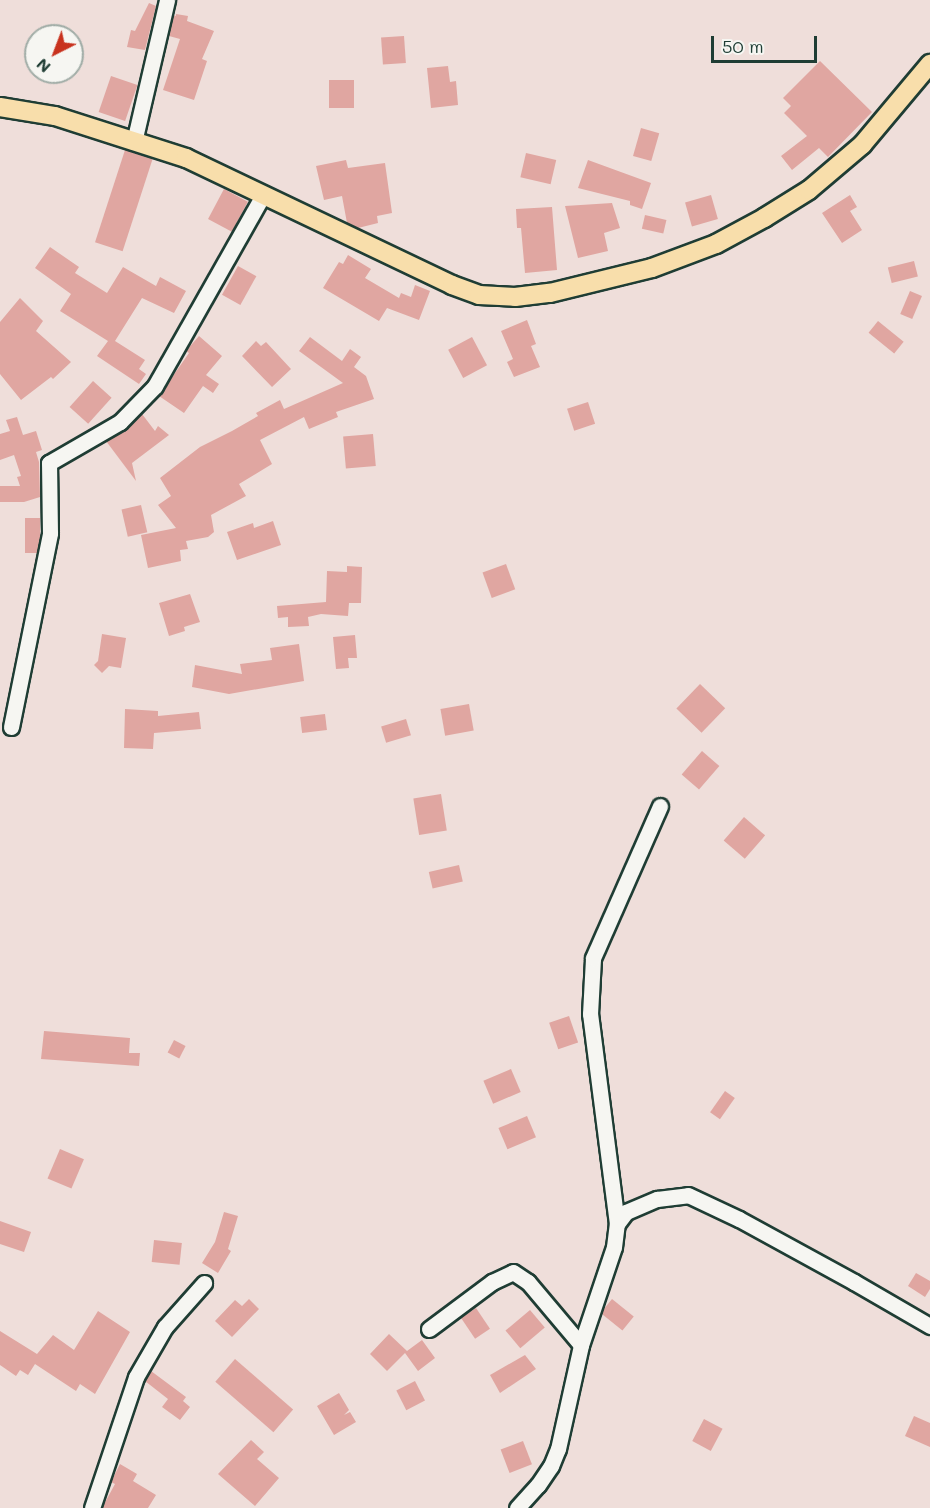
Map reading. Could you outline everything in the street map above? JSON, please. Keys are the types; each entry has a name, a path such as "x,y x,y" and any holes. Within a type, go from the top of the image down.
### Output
{"main road":[{"path":"0,107 55,116 186,158 470,292 515,297 550,293 652,268 716,244 764,218 809,190 862,145 930,64"}],"street":[{"path":"134,142 167,0"},
{"path":"11,727 50,533 49,463 120,422 155,386 263,195"},
{"path":"517,1508 538,1485 551,1466 558,1449 581,1345 614,1247 617,1224 590,1014 593,958 660,806"},
{"path":"617,1224 626,1212 657,1199 688,1195 781,1242 930,1326"},
{"path":"429,1329 492,1282 513,1272 528,1282 581,1345"},
{"path":"92,1508 96,1503 135,1377 165,1327 204,1283"}],"building":[{"path":"149,3 156,6 145,50 127,47 131,30 135,31"},
{"path":"176,14 188,16 187,21 214,31 202,59 207,61 194,100 163,90 180,39 169,36 173,15 176,16"},
{"path":"404,36 406,63 383,65 381,38"},
{"path":"820,61 872,112 828,157 819,148 792,170 781,156 807,136 784,113 791,106 783,98"},
{"path":"448,66 450,82 456,81 458,105 431,108 427,68"},
{"path":"111,76 137,85 125,121 99,112"},
{"path":"329,80 354,80 354,108 329,108"},
{"path":"641,128 659,133 651,161 633,156"},
{"path":"125,150 153,159 123,251 95,242"},
{"path":"526,153 556,160 551,184 520,177"},
{"path":"346,160 348,168 385,163 392,213 377,216 378,223 358,228 347,223 342,196 324,200 316,166"},
{"path":"588,160 651,183 642,209 630,205 630,201 578,188"},
{"path":"224,189 248,202 232,232 208,219"},
{"path":"711,195 718,219 692,226 685,202"},
{"path":"850,195 857,207 850,211 862,230 842,243 822,213"},
{"path":"612,203 620,228 604,233 608,251 578,258 565,206"},
{"path":"552,207 557,270 525,273 521,228 517,228 516,209"},
{"path":"645,215 666,220 663,234 642,229"},
{"path":"50,247 79,267 75,273 107,293 123,267 156,286 160,277 186,291 174,313 142,298 115,341 145,360 139,369 146,374 139,384 97,356 108,341 60,311 71,294 35,268"},
{"path":"348,255 371,269 365,278 399,298 401,293 411,297 415,285 430,291 419,320 387,308 379,321 323,288 339,262 343,264"},
{"path":"914,261 918,277 892,283 888,268"},
{"path":"238,266 256,276 240,305 222,295"},
{"path":"910,291 922,296 912,319 900,314"},
{"path":"20,298 43,321 36,331 71,362 53,379 51,377 21,400 0,374 0,322"},
{"path":"527,320 536,344 531,346 540,367 514,377 507,362 513,359 501,331"},
{"path":"878,321 904,342 894,353 869,333"},
{"path":"199,336 222,356 206,375 219,384 213,393 203,386 184,413 159,396 189,353 186,351"},
{"path":"310,337 342,361 350,349 361,357 354,367 366,376 374,399 336,412 338,417 309,429 304,417 260,440 272,464 239,484 246,496 211,515 214,532 208,537 186,541 188,549 180,550 181,561 148,568 141,535 176,528 158,505 171,496 160,478 200,447 258,416 256,413 280,400 284,409 343,383 299,351"},
{"path":"472,337 487,365 463,378 448,350"},
{"path":"256,341 261,346 266,342 291,369 272,387 242,356"},
{"path":"93,381 112,398 88,424 70,407"},
{"path":"588,402 595,424 574,431 567,409"},
{"path":"142,414 155,431 158,426 169,435 132,463 136,481 106,441 125,430"},
{"path":"17,417 23,435 36,431 42,450 36,452 39,462 40,497 24,502 0,502 0,486 20,486 17,477 21,476 14,455 0,460 0,434 10,431 6,420"},
{"path":"373,434 376,466 346,468 343,437"},
{"path":"141,505 147,532 128,537 122,509"},
{"path":"25,518 40,518 40,553 25,553"},
{"path":"273,521 281,545 237,560 227,532 253,523 254,528"},
{"path":"506,564 515,589 492,598 483,573"},
{"path":"347,566 362,567 361,603 349,603 348,616 321,614 308,617 309,626 288,627 288,617 278,618 277,606 326,602 327,571 347,572"},
{"path":"190,594 200,622 184,627 185,631 169,636 159,603"},
{"path":"102,634 126,638 121,668 109,666 102,673 94,665 98,661"},
{"path":"355,635 357,658 348,658 349,668 336,669 333,637"},
{"path":"299,644 304,681 229,694 192,687 195,665 242,674 240,664 272,660 270,648"},
{"path":"700,684 725,708 702,733 676,708"},
{"path":"469,704 474,731 445,736 440,709"},
{"path":"125,709 158,711 158,716 199,712 201,729 154,733 153,749 124,748"},
{"path":"325,714 327,730 302,733 300,717"},
{"path":"406,719 411,735 386,743 381,727"},
{"path":"702,751 719,766 699,789 682,774"},
{"path":"441,794 447,831 419,835 413,798"},
{"path":"744,817 765,835 745,859 724,840"},
{"path":"459,865 463,882 433,889 429,872"},
{"path":"569,1016 578,1042 558,1049 549,1023"},
{"path":"44,1031 130,1038 129,1053 140,1053 139,1066 41,1059"},
{"path":"174,1040 186,1046 179,1058 168,1052"},
{"path":"511,1069 521,1092 493,1104 483,1081"},
{"path":"725,1091 735,1098 720,1119 710,1112"},
{"path":"527,1116 536,1137 507,1149 498,1128"},
{"path":"60,1149 84,1159 71,1189 47,1178"},
{"path":"224,1212 238,1216 228,1249 231,1251 218,1273 202,1263 215,1242"},
{"path":"0,1221 31,1232 24,1252 0,1244"},
{"path":"154,1240 182,1243 180,1265 152,1262"},
{"path":"916,1273 930,1281 930,1289 925,1297 908,1286"},
{"path":"249,1299 259,1309 232,1337 215,1321 235,1300 242,1306"},
{"path":"612,1299 634,1317 622,1331 601,1313"},
{"path":"476,1308 490,1329 475,1339 461,1318"},
{"path":"530,1310 545,1328 520,1348 505,1331"},
{"path":"98,1311 130,1332 95,1394 80,1384 76,1391 35,1364 28,1375 20,1370 16,1376 0,1365 0,1331 37,1354 53,1335 74,1350"},
{"path":"389,1334 407,1351 422,1340 435,1358 418,1371 405,1353 387,1371 370,1354"},
{"path":"525,1355 536,1369 500,1393 490,1375"},
{"path":"235,1359 293,1410 273,1432 215,1382"},
{"path":"151,1371 186,1397 183,1401 190,1407 180,1420 162,1407 168,1399 145,1381"},
{"path":"415,1381 425,1401 406,1410 396,1391"},
{"path":"339,1393 349,1410 344,1415 350,1412 356,1422 334,1435 317,1406"},
{"path":"914,1416 930,1423 930,1447 905,1436"},
{"path":"704,1419 723,1429 711,1451 692,1441"},
{"path":"251,1440 264,1452 257,1459 279,1478 255,1506 218,1474"},
{"path":"523,1441 532,1464 510,1473 501,1450"},
{"path":"120,1464 137,1474 133,1481 156,1495 148,1508 102,1508 115,1484 111,1482"}]}
